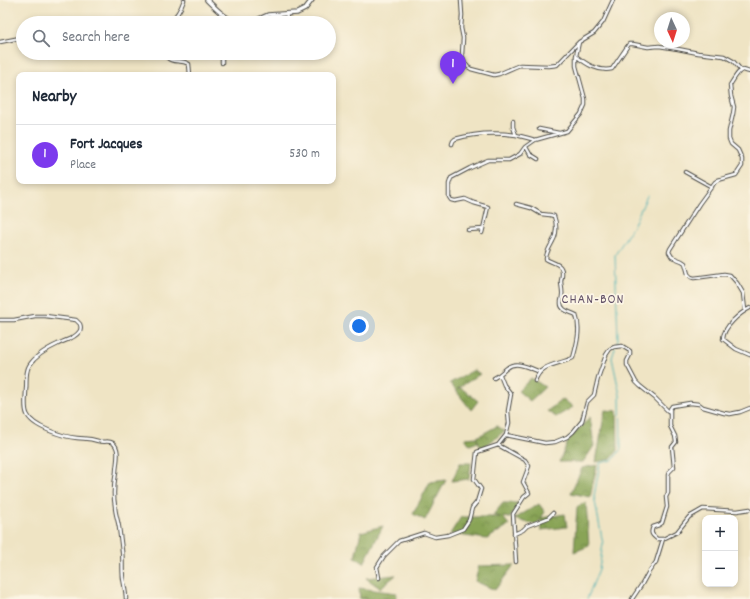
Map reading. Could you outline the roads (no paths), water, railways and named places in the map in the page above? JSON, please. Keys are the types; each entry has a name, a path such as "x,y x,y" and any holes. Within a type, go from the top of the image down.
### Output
{"street":[{"path":"177,16 184,0"},
{"path":"207,0 225,16"},
{"path":"266,16 297,13 305,9 312,0"},
{"path":"461,0 461,28 464,38 462,55 465,63 471,69 494,74 499,74 520,65 557,65 579,42 594,32 602,22 613,0"},
{"path":"0,42 16,39"},
{"path":"482,233 488,207 465,200 451,200 449,197 449,184 451,178 488,160 509,160 520,154 525,147 535,140 567,131 581,114 584,105 584,95 576,66 576,56 579,42"},
{"path":"576,56 588,65 606,70 612,69 629,44 648,47 659,46 724,56 732,61 741,70 750,72"},
{"path":"170,60 188,64 190,66 190,72"},
{"path":"741,70 730,85 734,107 728,131 729,140 738,150 742,159 742,166 736,174 718,180 712,187 699,204 669,252 672,257 682,260 685,263 688,274 691,277 694,278 724,274 730,275 743,293 745,310"},
{"path":"513,121 513,127 516,135"},
{"path":"539,129 561,133"},
{"path":"452,144 455,139 473,135 494,133 516,135 535,140"},
{"path":"525,147 530,154 538,159"},
{"path":"684,172 712,187"},
{"path":"516,204 531,208 541,214 554,216 556,236 547,252 546,259 560,266 562,269 561,306 567,312 572,312 576,315 578,319 578,338 573,358 546,367 537,375 535,381"},
{"path":"468,230 483,229"},
{"path":"750,308 745,310 726,329 722,337 723,340 736,349 750,355"},
{"path":"0,320 14,320 35,316 45,316 76,320 80,324 79,333 68,340 58,343 32,361 26,375 26,414 29,419 41,427 54,432 76,438 89,438 98,441 108,441 116,446 118,456 114,484 115,505 122,554 123,582 126,599"},
{"path":"506,435 545,443 555,442 568,437 582,421 587,402 594,395 606,355 610,349 618,346 623,346 630,351 627,365 636,382 670,412"},
{"path":"494,378 500,375 511,365 519,364 540,372"},
{"path":"379,578 377,567 384,556 399,541 424,533 435,538 448,535 462,530 468,520 472,508 477,502 481,489 474,479 477,452 498,445 506,435 509,423 508,411 511,394 504,385 500,375"},
{"path":"750,408 730,414 703,408 699,404 690,402 672,406 670,409 670,426 676,442 672,447 674,467 668,475 668,493 666,496 667,507 662,523 653,527 651,531 652,535 657,539 663,539 677,532 689,517 703,509 736,511 750,509"},
{"path":"498,445 525,460 529,466 523,482 529,493 513,514 516,562"},
{"path":"514,534 523,530 527,526 548,518 553,513"},
{"path":"632,599 648,572 656,562 663,539"}],"waterway":[{"path":"616,345 618,339 615,255 633,226 647,196"},
{"path":"587,599 599,569 603,544 594,496 600,463 613,460 621,449 620,395 612,358 615,348"}],"place":[{"name":"Fort Jacques","path":"453,84"}],"district":[{"name":"CHAN-BON","path":"593,300"}]}
